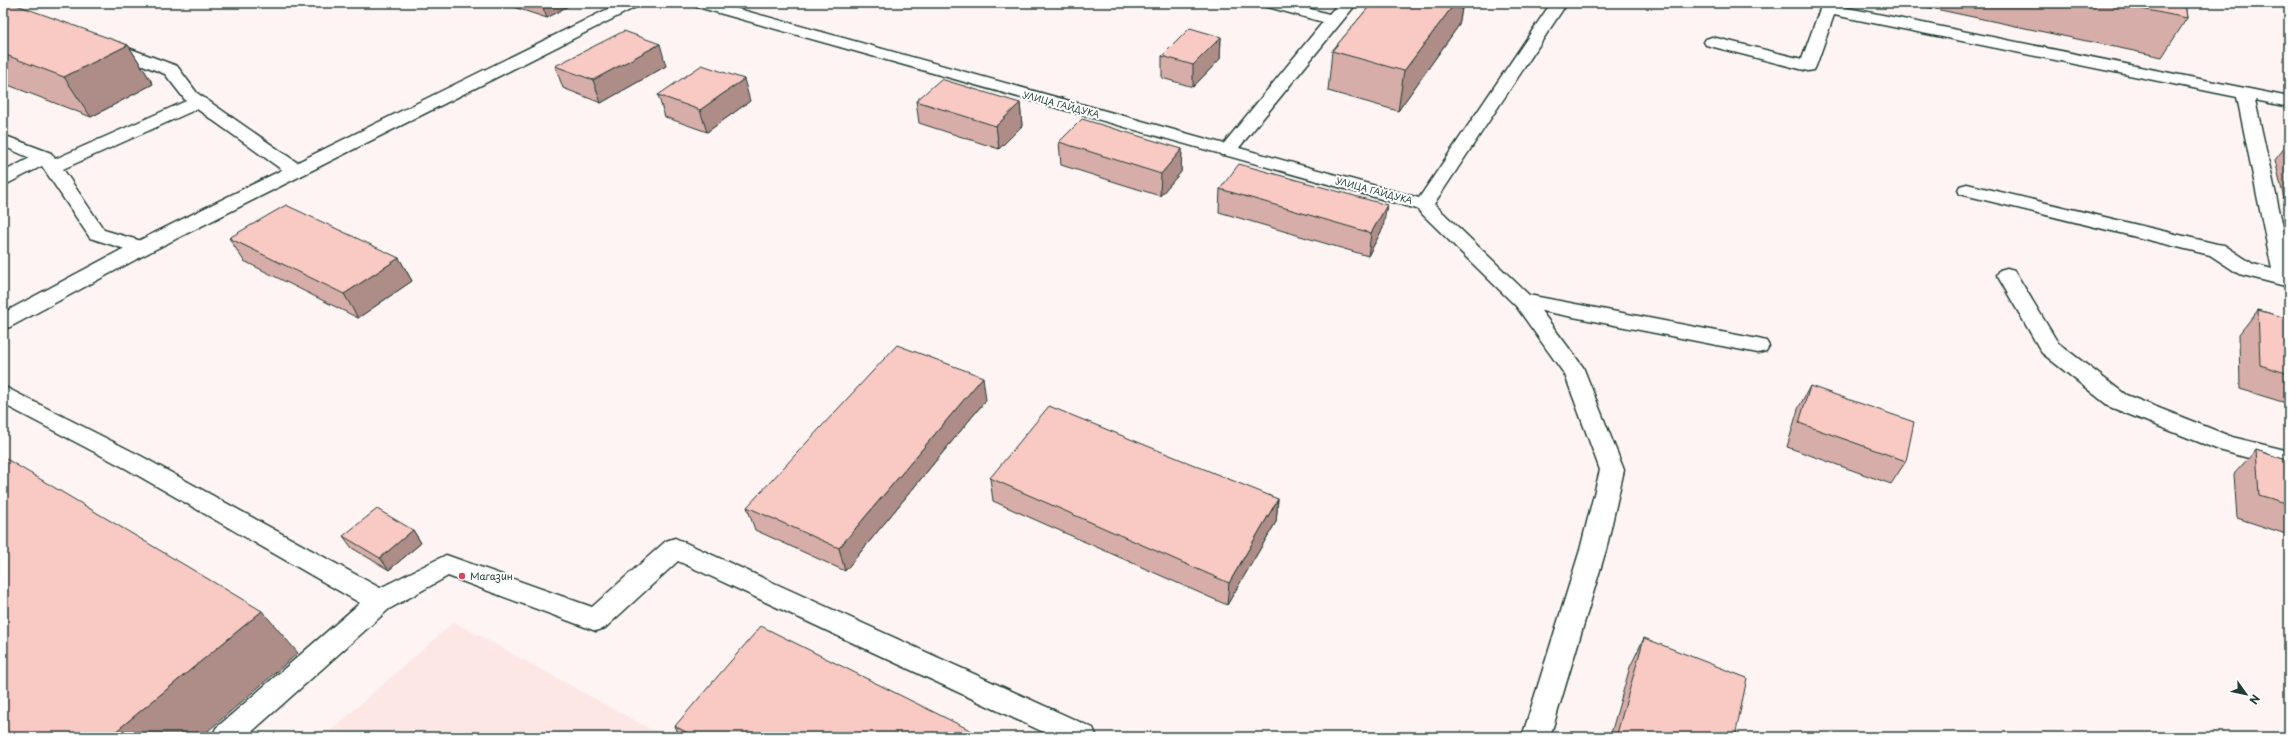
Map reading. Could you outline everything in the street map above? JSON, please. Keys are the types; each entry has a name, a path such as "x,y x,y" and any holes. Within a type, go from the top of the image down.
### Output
{"street":[{"path":"3,322 141,248 632,3"},
{"name":"УЛИЦА ГАЙДУКА","path":"700,3 1424,205"},
{"path":"1270,3 1333,20"},
{"path":"1227,151 1333,20 1349,3"},
{"path":"1536,737 1593,550 1612,470 1575,373 1523,301 1424,205 1559,3"},
{"path":"1712,42 1808,66 1828,9 2289,102"},
{"path":"91,39 171,70 191,97 295,170"},
{"path":"1967,190 2217,250 2246,269 2286,279 2245,93"},
{"path":"3,180 198,102"},
{"path":"3,140 49,162 97,234 141,248"},
{"path":"2007,275 2050,348 2118,401 2227,444 2289,460"},
{"path":"1523,301 1758,346"},
{"path":"3,394 133,462 380,601"},
{"path":"226,737 380,601 446,565 596,620 675,548 1083,737"}],"shaded area":[{"path":"454,622 665,737 323,737"}],"building":[{"path":"3,3 11,3 128,45 64,77 3,54"},
{"path":"1372,3 1455,3 1404,71 1332,51"},
{"path":"2112,3 2185,3 2187,18"},
{"path":"1190,28 1221,37 1193,65 1162,56"},
{"path":"624,31 660,44 593,80 555,66"},
{"path":"702,65 744,79 700,110 658,95"},
{"path":"941,79 1020,103 996,126 916,101"},
{"path":"1082,119 1182,149 1161,174 1059,142"},
{"path":"1239,164 1387,205 1371,233 1220,189"},
{"path":"286,205 399,258 344,294 229,238"},
{"path":"2258,310 2289,319 2289,374 2260,365"},
{"path":"897,345 983,377 839,548 747,507"},
{"path":"1810,386 1914,422 1906,461 1799,423"},
{"path":"1049,406 1278,499 1229,583 990,478"},
{"path":"2256,450 2289,461 2289,504 2259,495"},
{"path":"3,457 262,611 109,737 3,737"},
{"path":"377,509 413,530 380,558 343,536"},
{"path":"761,626 984,737 695,737 675,726"},
{"path":"1644,638 1747,678 1735,737 1616,737"}],"place":[{"name":"Магазин","path":"462,576"}]}
